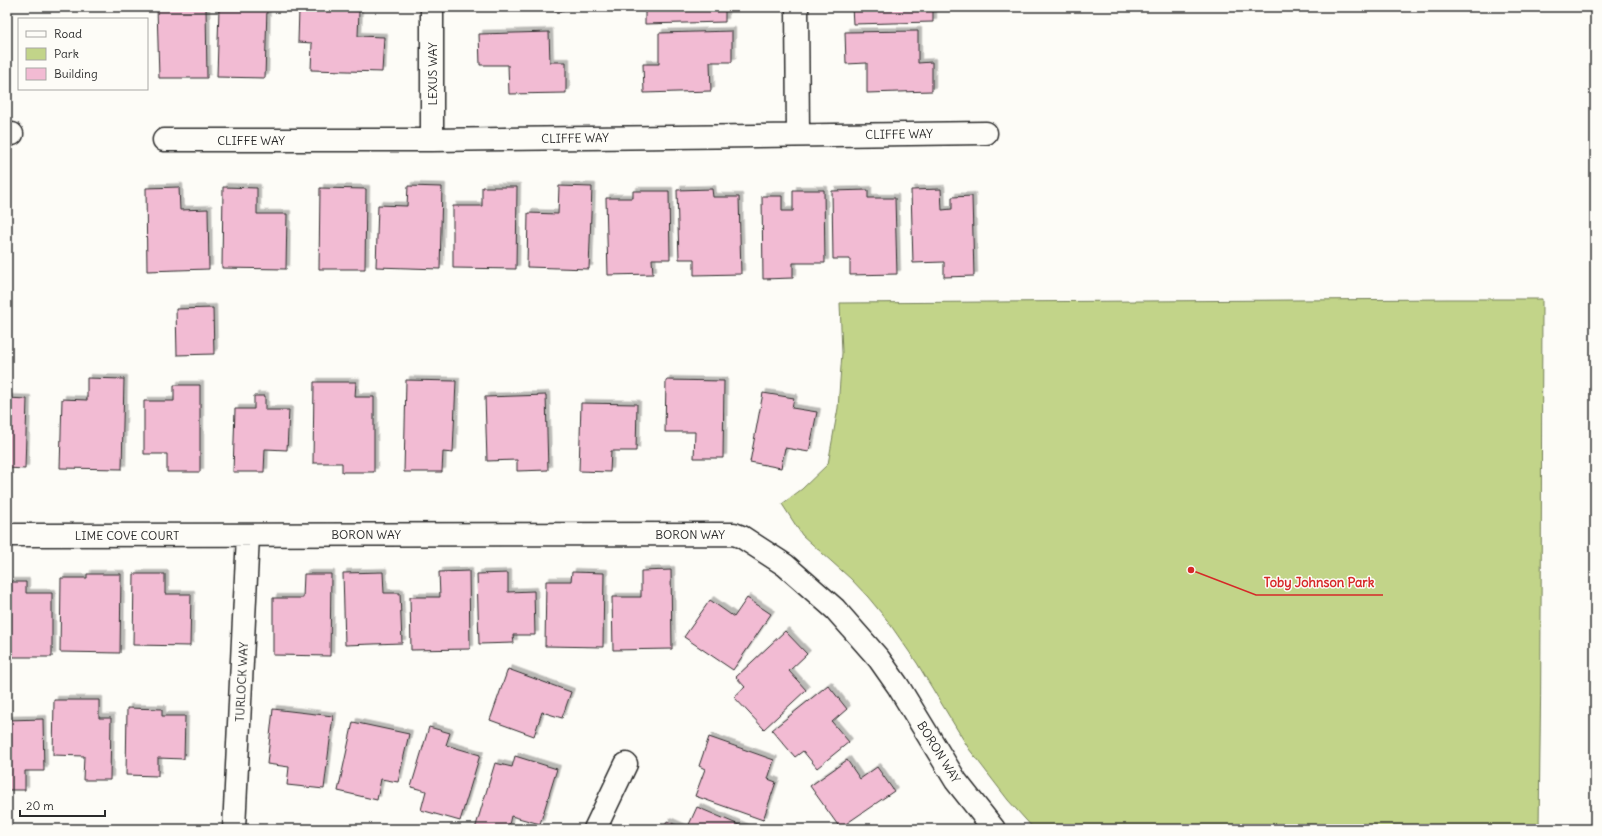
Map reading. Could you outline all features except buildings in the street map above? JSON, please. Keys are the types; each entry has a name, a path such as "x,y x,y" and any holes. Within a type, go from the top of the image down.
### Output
{"street":[{"name":"LEXUS WAY","path":"432,7 432,140"},
{"path":"797,7 798,135"},
{"name":"CLIFFE WAY","path":"164,140 432,140 986,133"},
{"name":"LIME COVE COURT","path":"7,535 248,534"},
{"name":"TURLOCK WAY","path":"234,829 248,534"},
{"name":"BORON WAY","path":"248,534 738,535 785,565 835,609 879,659 898,686 956,781 994,829"},
{"path":"595,829 626,764"}],"green space":[{"path":"1542,299 1539,829 1034,829 1008,800 969,749 917,663 887,620 851,579 802,535 782,504 802,489 828,464 838,408 842,353 840,303"}],"place":[{"name":"Toby Johnson Park","path":"1191,570"}]}
